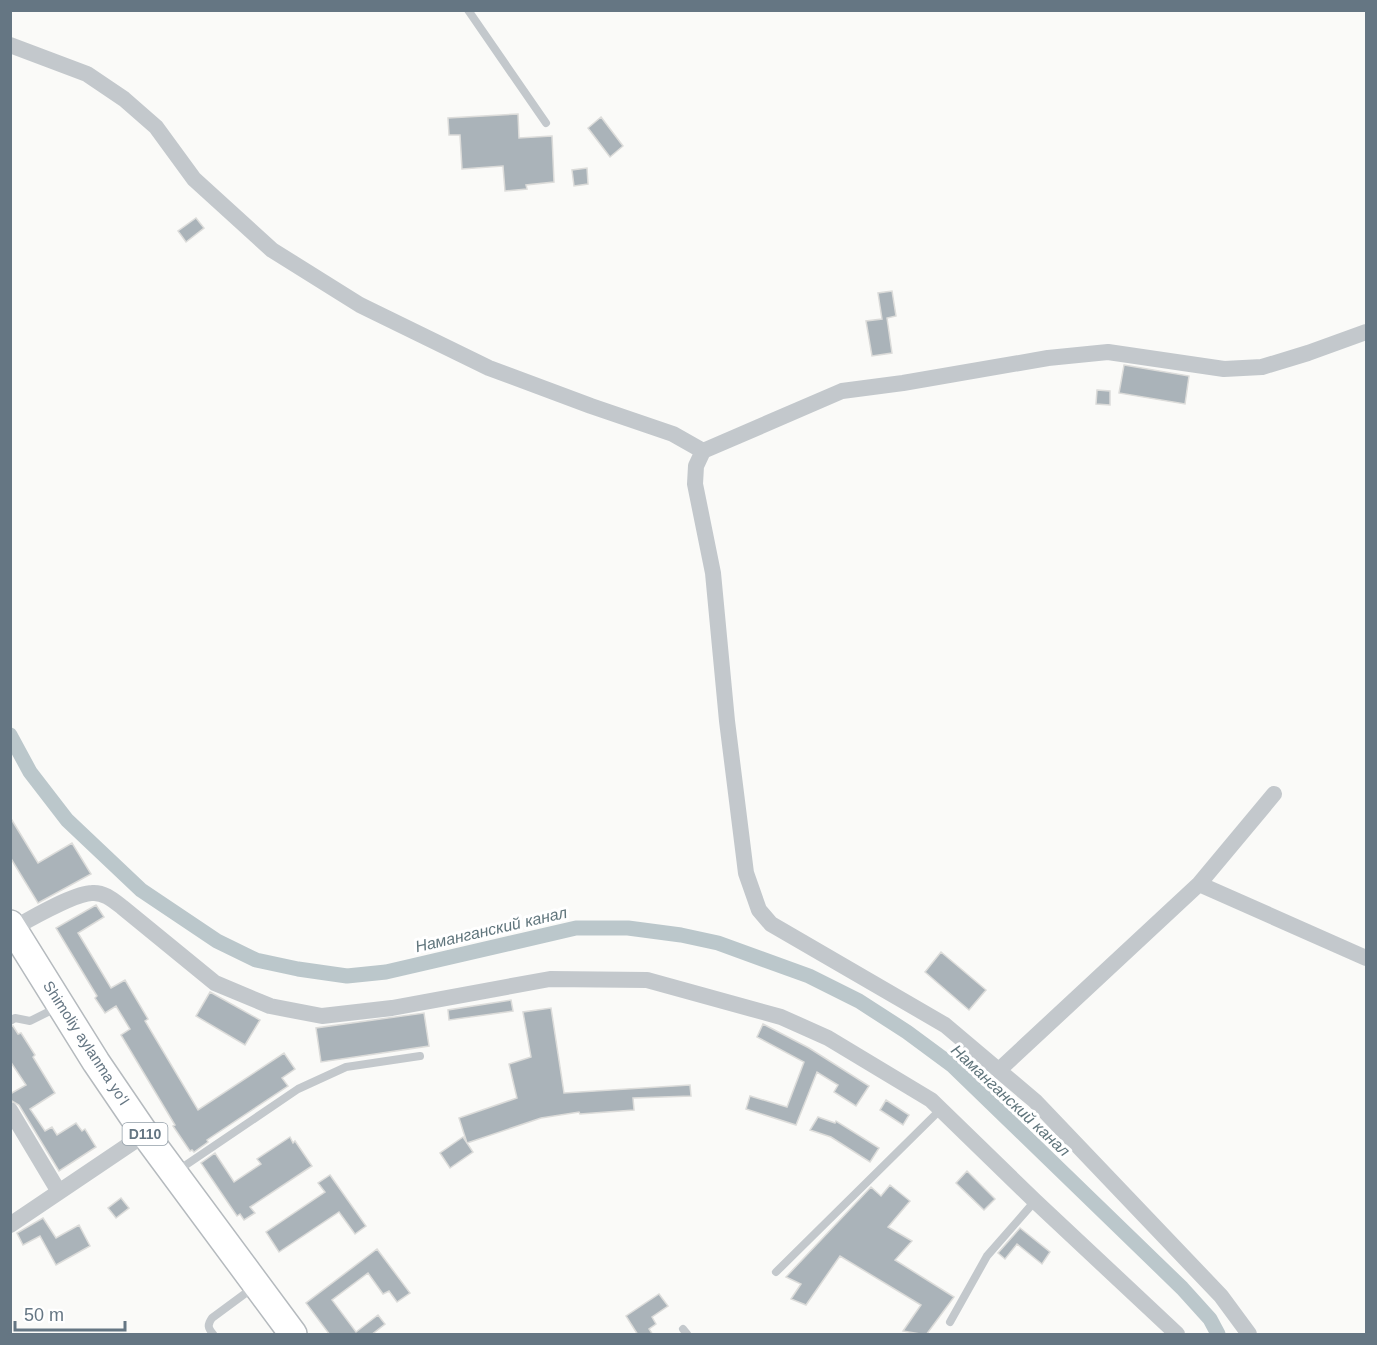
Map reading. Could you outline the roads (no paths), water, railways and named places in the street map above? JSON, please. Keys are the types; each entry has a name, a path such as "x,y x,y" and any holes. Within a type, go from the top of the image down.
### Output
{"main road":[{"name":"Shimoliy aylanma yoʻl","path":"17,938 145,1134 293,1335"}],"street":[{"path":"10,45 87,74 124,99 156,127 194,179 272,250 360,305 489,368 673,434 703,451"},
{"path":"1249,1335 1221,1296 1035,1101 945,1025 771,924 759,910 746,873 713,573 695,484 696,466 703,451 842,391 1048,358 1108,352 1224,369 1262,367 1308,354 1366,332"},
{"path":"999,1070 1199,884 1274,794"},
{"path":"1199,884 1366,958"},
{"path":"17,938 72,899 92,893 106,896 122,907 215,983 270,1006 322,1016 392,1008 550,979 647,980 781,1017 828,1038 931,1100 1177,1335"},
{"path":"10,1110 59,1191"},
{"path":"10,1225 145,1134"}],"lane":[{"path":"468,10 546,123"},
{"path":"10,1021 15,1018 30,1021 61,1005"},
{"path":"174,1173 298,1089 346,1067 420,1056"},
{"path":"776,1272 941,1109"},
{"path":"950,1322 987,1257 1035,1201"},
{"path":"213,1335 208,1328 208,1323 212,1318 256,1285"}],"waterway":[{"name":"Наманганский канал","path":"10,735 30,772 67,820 141,890 217,941 256,960 347,976 386,972 576,928 628,928 681,935 718,943 809,976 859,1001 907,1032 953,1066 1182,1288 1210,1319 1218,1334"}]}
